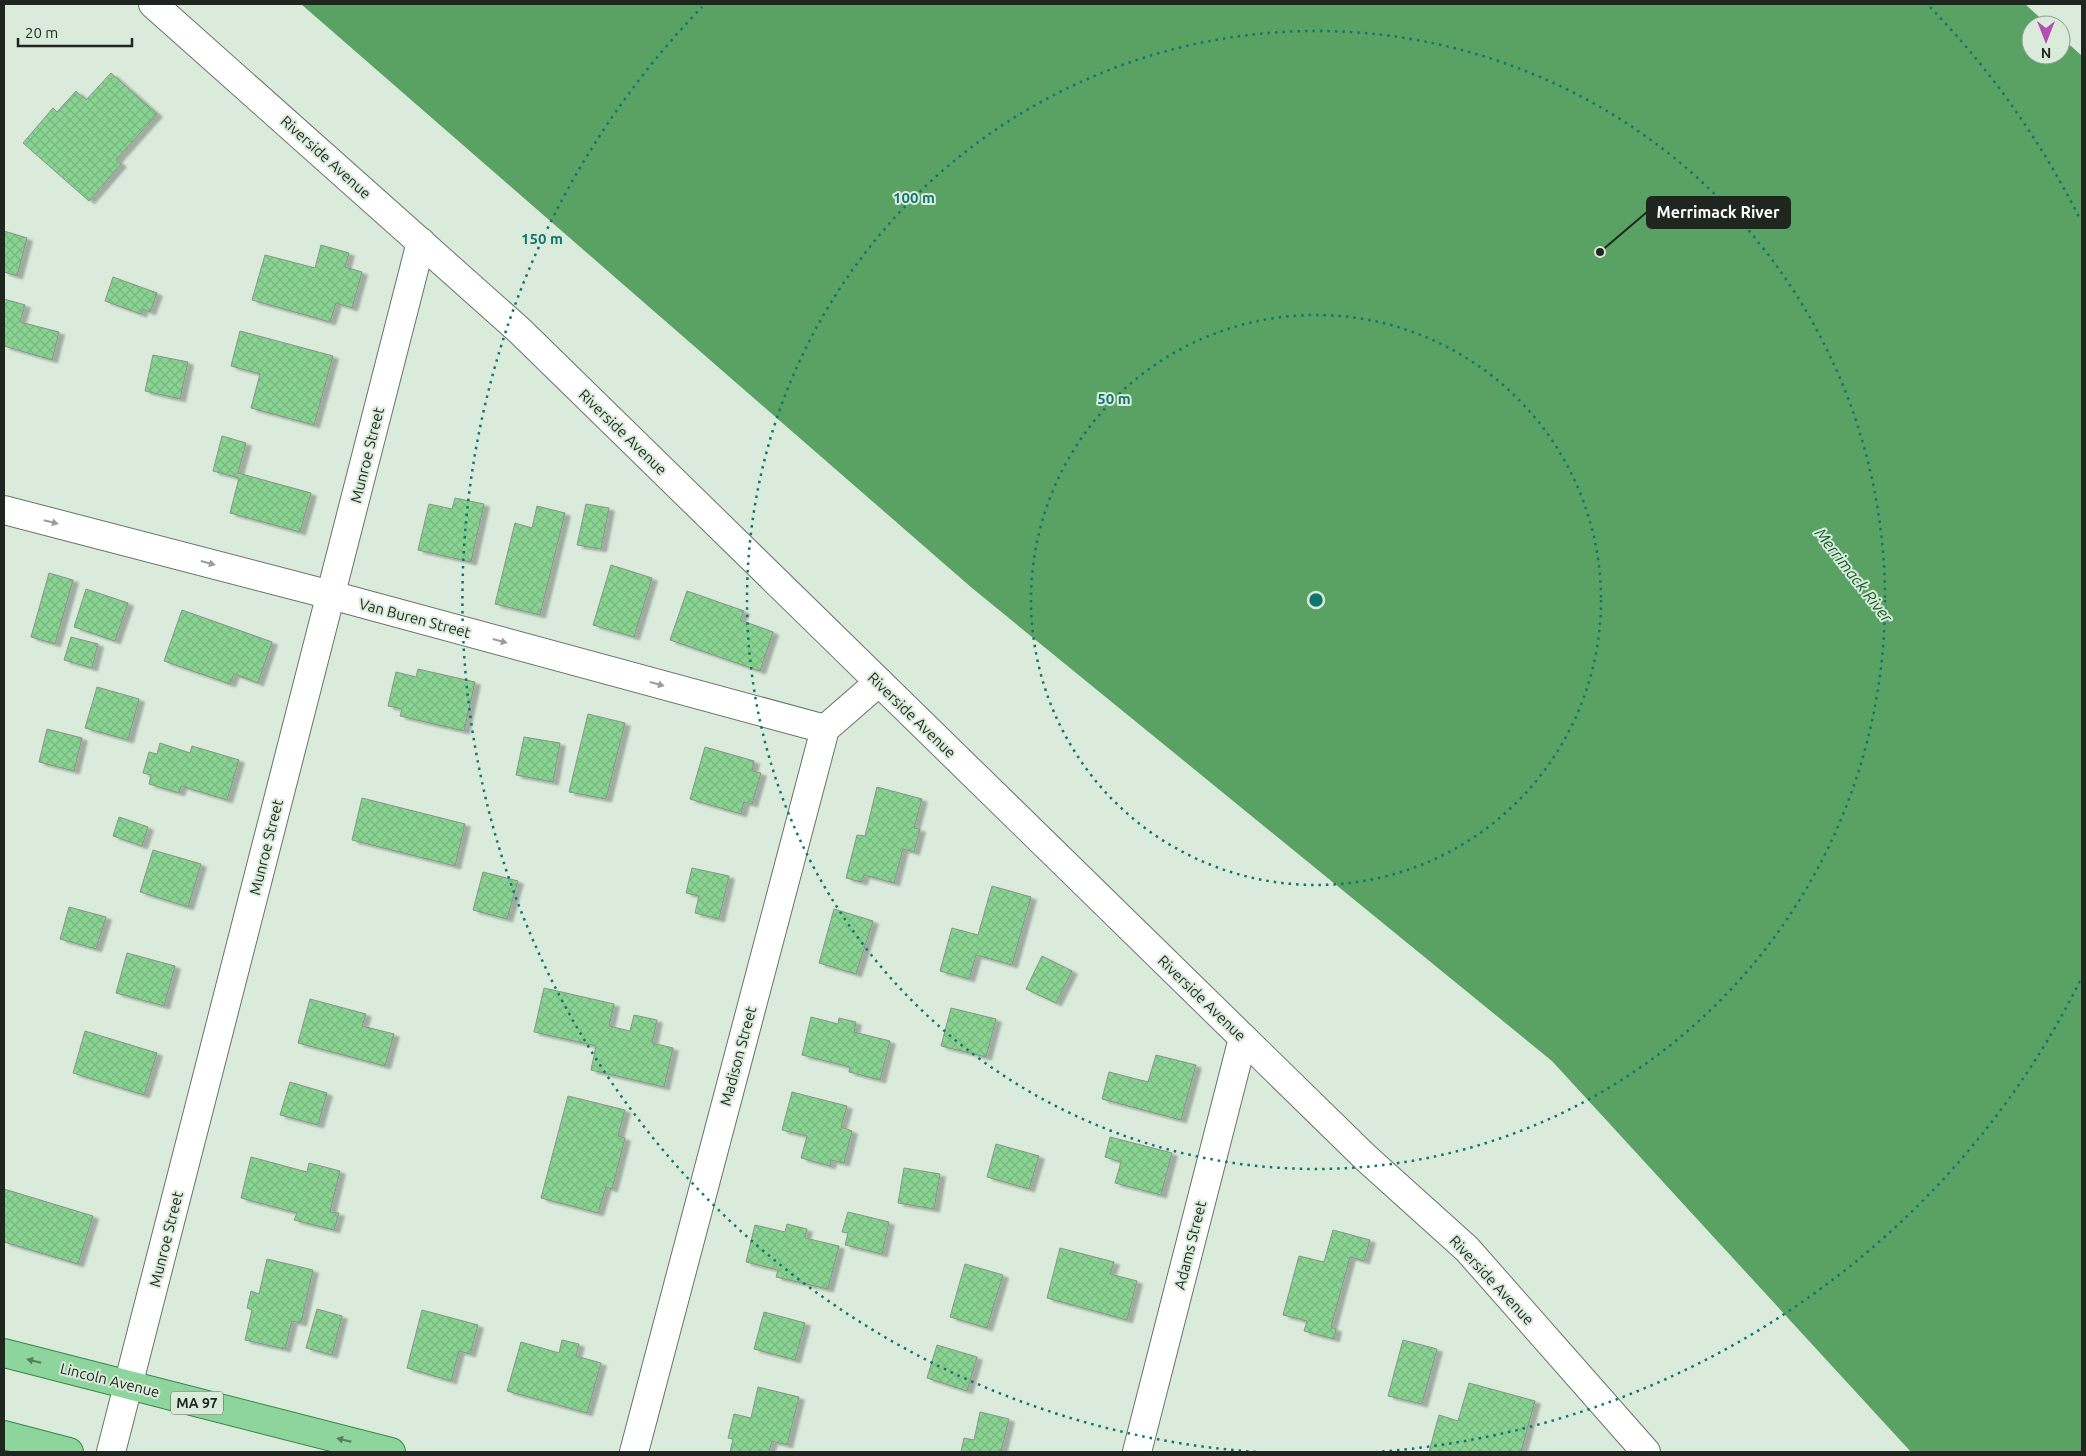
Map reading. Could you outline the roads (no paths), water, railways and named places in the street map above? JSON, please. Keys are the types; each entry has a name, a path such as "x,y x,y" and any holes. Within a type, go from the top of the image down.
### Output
{"main road":[{"name":"Lincoln Avenue","path":"4,1353 391,1452"},
{"path":"4,1435 70,1452"}],"street":[{"name":"Riverside Avenue","path":"153,4 519,330 1366,1158 1467,1250 1646,1452"},
{"name":"Munroe Street","path":"112,1452 421,242"},
{"name":"Van Buren Street","path":"4,510 825,729"},
{"path":"825,729 879,682"},
{"name":"Madison Street","path":"634,1452 825,729"},
{"name":"Adams Street","path":"1137,1452 1243,1038"}],"water":[{"path":"301,4 2025,4 2037,15 2021,15 2021,65 2071,65 2071,46 2082,56 2082,1452 1911,1452 1552,1061 972,588"}],"place":[{"name":"Merrimack River","path":"1600,252"}]}
